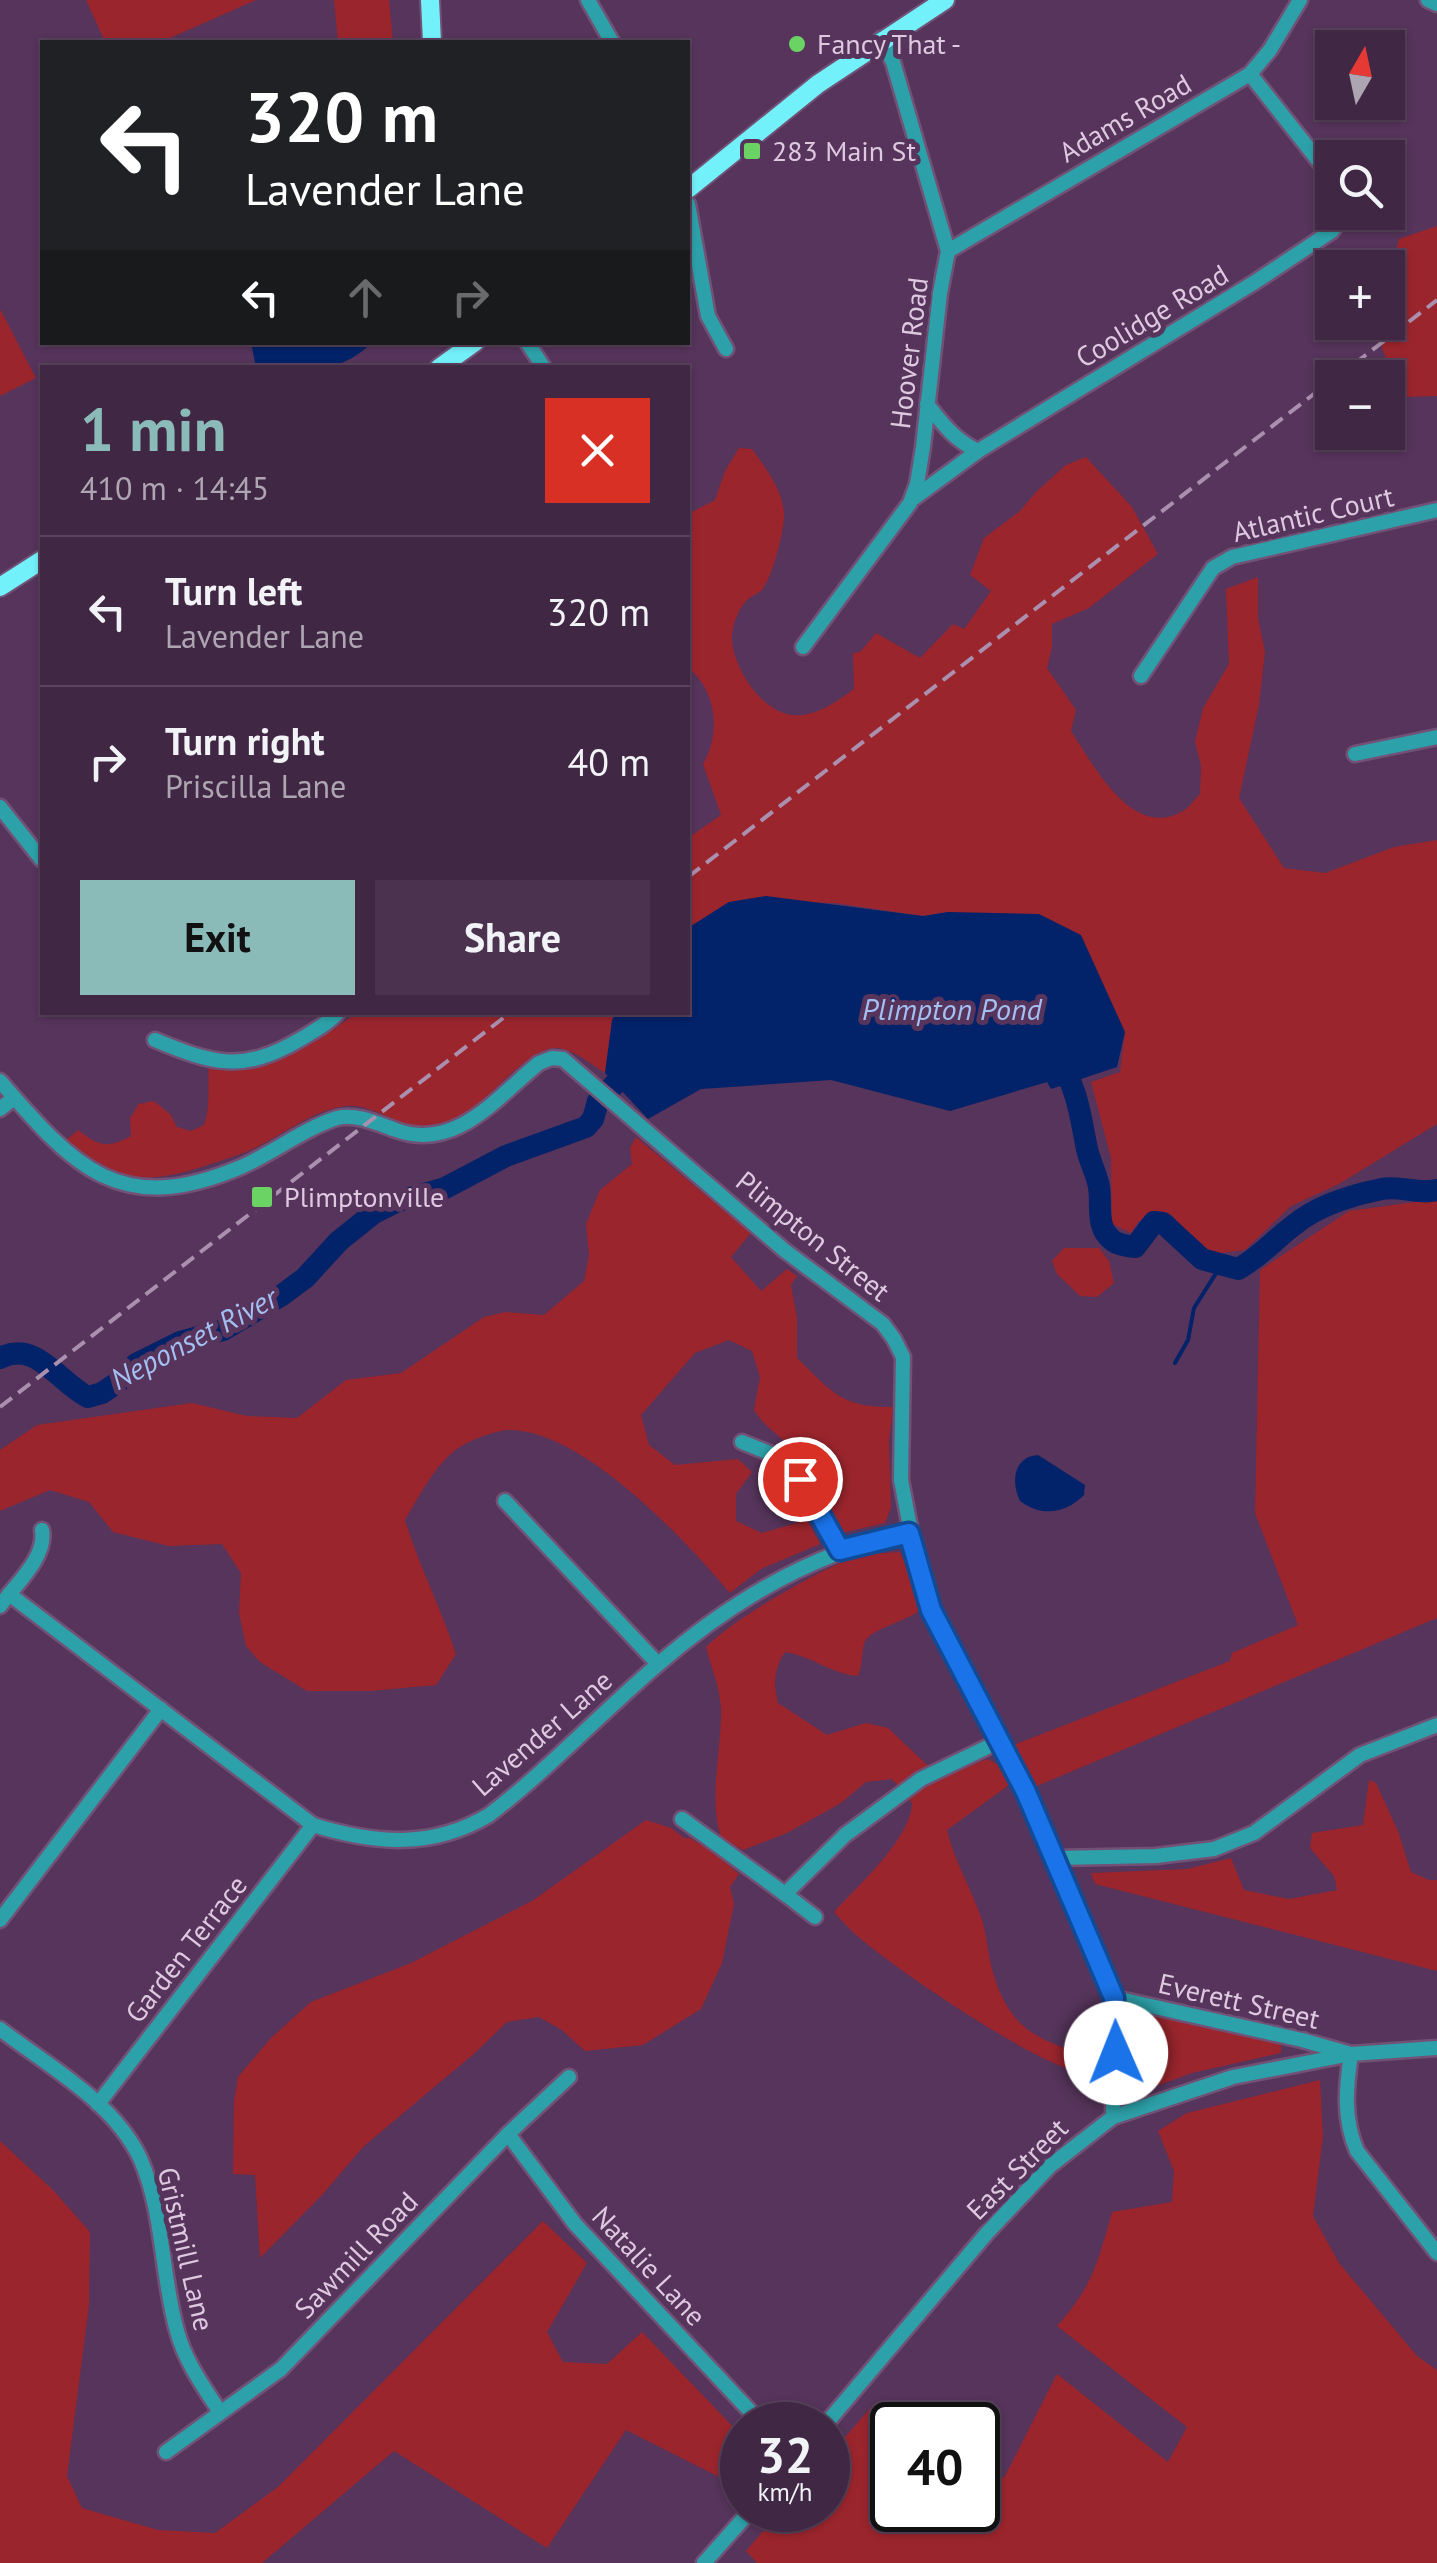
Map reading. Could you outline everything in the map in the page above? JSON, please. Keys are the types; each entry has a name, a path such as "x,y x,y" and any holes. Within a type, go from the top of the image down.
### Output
{"main road":[{"path":"430,0 432,40"},
{"path":"690,186 818,84 945,0"},
{"path":"441,365 460,345"},
{"path":"0,586 40,562"}],"street":[{"path":"588,0 611,40"},
{"name":"Adams Road","path":"948,252 1250,74 1270,50 1300,0"},
{"path":"1428,0 1437,4"},
{"name":"Hoover Road","path":"803,647 910,502 917,484 948,252 893,62 881,40"},
{"path":"1250,74 1315,156"},
{"path":"690,215 708,316 726,349"},
{"name":"Coolidge Road","path":"910,502 978,451 1256,282 1332,230"},
{"path":"927,404 945,429 978,451"},
{"name":"Atlantic Court","path":"1141,676 1212,568 1232,557 1437,510"},
{"path":"1355,754 1437,738"},
{"path":"0,806 40,857"},
{"path":"155,1040 199,1058 249,1061 280,1050 333,1015"},
{"name":"Plimpton Street","path":"0,1081 57,1146 89,1171 119,1183 150,1187 180,1184 240,1168 343,1117 367,1120 418,1137 441,1135 470,1121 536,1065 549,1058 566,1060 784,1250 883,1324 903,1358 901,1480 909,1533 931,1610 1057,1858 1114,1998 1112,2117"},
{"path":"0,1110 14,1098"},
{"path":"742,1442 779,1457 800,1479 840,1550"},
{"path":"505,1501 658,1664"},
{"path":"5,1600 38,1554 44,1541 42,1530"},
{"name":"Lavender Lane","path":"5,1600 161,1710 313,1825 370,1840 417,1841 467,1829 512,1798 658,1664 777,1581 840,1550 909,1533"},
{"path":"0,1920 161,1710"},
{"path":"1057,1858 1156,1856 1214,1849 1254,1833 1360,1756 1437,1725"},
{"path":"784,1894 844,1834 914,1784 1000,1742"},
{"path":"682,1819 815,1917"},
{"name":"Garden Terrace","path":"98,2104 313,1825"},
{"name":"Everett Street","path":"1114,1998 1351,2054"},
{"name":"Gristmill Lane","path":"0,2029 98,2104 140,2158 152,2197 177,2332 194,2374 220,2412"},
{"name":"East Street","path":"844,2402 987,2233 1050,2166 1112,2117 1204,2084 1351,2054 1437,2048"},
{"path":"1351,2054 1347,2078 1350,2134 1357,2151 1437,2254"},
{"name":"Sawmill Road","path":"166,2452 281,2369 569,2076"},
{"name":"Natalie Lane","path":"508,2134 575,2224 741,2402"},
{"path":"704,2563 731,2532"}],"shaded area":[{"path":"86,0 256,0 166,40 104,40"},
{"path":"334,0 389,0 393,40 338,40"},
{"path":"1437,226 1437,396 1405,397 1405,360 1386,360 1379,340 1405,340 1405,250 1396,250 1399,239"},
{"path":"0,309 36,378 0,396"},
{"path":"739,448 752,449 781,499 784,518 769,577 761,591 744,603 732,636 738,664 760,697 781,712 800,715 825,708 854,689 853,653 860,652 876,633 920,658 953,624 964,629 991,591 970,575 984,538 1020,511 1066,465 1086,457 1132,507 1158,554 1089,608 1052,624 1047,668 1076,710 1071,731 1091,762 1116,795 1147,816 1164,818 1183,811 1200,794 1201,765 1195,742 1203,708 1229,664 1226,589 1258,577 1258,618 1265,652 1259,705 1239,798 1284,868 1325,873 1394,847 1437,840 1437,1124 1339,1184 1291,1206 1245,1250 1213,1254 1186,1236 1173,1216 1153,1211 1131,1233 1112,1224 1111,1158 1091,1082 1120,1072 1125,1032 948,912 923,916 835,903 729,902 690,927 690,837 721,815 703,764 712,739 713,713 705,688 690,670 690,513 715,500 725,471"},
{"path":"353,1015 615,1015 605,1073 571,1052 547,1050 521,1065 462,1120 440,1128 416,1128 369,1109 345,1106 310,1118 237,1155 184,1172 147,1178 114,1173 64,1142 78,1130 103,1144 123,1140 131,1136 130,1118 139,1104 154,1101 170,1114 177,1127 191,1131 204,1125 206,1118 209,1065 270,1061 322,1037"},
{"path":"636,1137 751,1233 731,1257 761,1291 787,1269 797,1276 791,1285 797,1318 797,1358 839,1396 861,1405 893,1407 889,1441 891,1507 885,1523 841,1533 804,1464 754,1410 760,1377 752,1351 729,1340 695,1353 641,1415 649,1445 675,1465 738,1459 752,1472 736,1494 736,1521 762,1533 807,1520 820,1544 761,1569 730,1593 632,1492 571,1449 541,1436 512,1430 483,1436 448,1457 405,1520 456,1654 436,1685 307,1691 260,1662 246,1646 239,1613 241,1573 222,1544 169,1546 113,1532 89,1502 50,1490 0,1511 0,1450 37,1425 192,1403 247,1416 297,1418 346,1380 401,1373 484,1317 506,1312 544,1315 584,1281 589,1255 586,1224 600,1190 632,1164 630,1148"},
{"path":"1437,1199 1437,1618 1032,1788 1011,1746 1230,1661 1232,1653 1298,1625 1255,1513 1260,1270 1349,1211"},
{"path":"1064,1248 1099,1248 1109,1261 1114,1283 1097,1297 1080,1296 1057,1274 1052,1261"},
{"path":"900,1552 919,1611 867,1639 858,1676 785,1652 776,1676 778,1703 827,1735 866,1723 888,1728 926,1764 947,1775 987,1759 997,1764 1009,1785 947,1830 950,1842 983,1923 992,1969 1007,2007 1017,2020 1043,2039 1096,2058 1090,2073 1043,2058 974,2019 880,1954 834,1912 882,1861 910,1816 912,1803 892,1779 866,1782 841,1803 787,1833 743,1850 721,1838 715,1793 721,1708 706,1647 750,1613 823,1571 860,1557"},
{"path":"1369,1780 1376,1783 1398,1831 1411,1872 1437,1880 1437,1971 1095,1884 1091,1873 1187,1869 1231,1858 1244,1890 1289,1899 1337,1890 1334,1876 1310,1848 1312,1833 1363,1825"},
{"path":"646,1820 690,1838 739,1874 730,1887 734,1904 722,1963 701,2009 643,2045 585,2051 562,2030 539,2017 507,2022 363,2147 260,2258 255,2175 233,2174 234,2102 238,2077 271,2038 311,2002 411,1963 532,1901"},
{"path":"1131,2011 1275,2040 1281,2043 1281,2053 1142,2089 1125,2081 1125,2019"},
{"path":"1320,2080 1323,2136 1313,2216 1339,2263 1417,2356 1437,2370 1437,2563 757,2563 746,2551 762,2532 850,2532 850,2432 870,2408 870,2532 1000,2532 1000,2476 1004,2478 1057,2374 1168,2462 1187,2427 1057,2326 1093,2273 1112,2212 1172,2202 1174,2171 1158,2131 1187,2113"},
{"path":"0,2141 53,2190 90,2232 89,2305 67,2476 82,2508 158,2530 215,2533 278,2487 543,2221 587,2263 547,2332 563,2362 607,2364 642,2332 720,2413 720,2477 626,2430 547,2548 394,2451 262,2563 0,2563"}],"water":[{"path":"252,345 369,345 335,365 256,365"},
{"name":"Plimpton Pond","path":"766,896 923,916 948,912 1039,914 1081,935 1125,1032 1117,1067 1051,1089 1047,1082 950,1111 831,1080 701,1089 648,1119 605,1073 612,1020 615,1015 690,1015 690,927 729,902"},
{"path":"1038,1455 1085,1485 1084,1495 1053,1511 1036,1509 1020,1501 1016,1472 1023,1460"}],"waterway":[{"name":"Neponset River","path":"0,1358 13,1354 36,1358 88,1397 102,1393 136,1364 180,1342 223,1330 305,1278 339,1241 374,1213 396,1202 445,1188 506,1156 586,1127 593,1119 598,1101 633,1066 640,1048 640,1015"},
{"name":"Neponset River","path":"1058,1059 1077,1102 1099,1187 1103,1228 1120,1244 1135,1247 1154,1222 1163,1223 1202,1259 1238,1269 1303,1218 1336,1202 1389,1188 1437,1190"},
{"path":"1175,1363 1188,1340 1194,1308 1220,1267"}],"railway":[{"path":"1359,360 1437,300"},
{"path":"690,875 1315,393"},
{"path":"0,1407 507,1015"}],"place":[{"name":"Fancy That -","path":"797,44"},
{"name":"283 Main St","path":"752,151"},
{"name":"Plimptonville","path":"262,1197"}],"route":[{"path":"800,1479 840,1550 909,1533 931,1610 1026,1792 1114,1998 1116,2053"}]}
